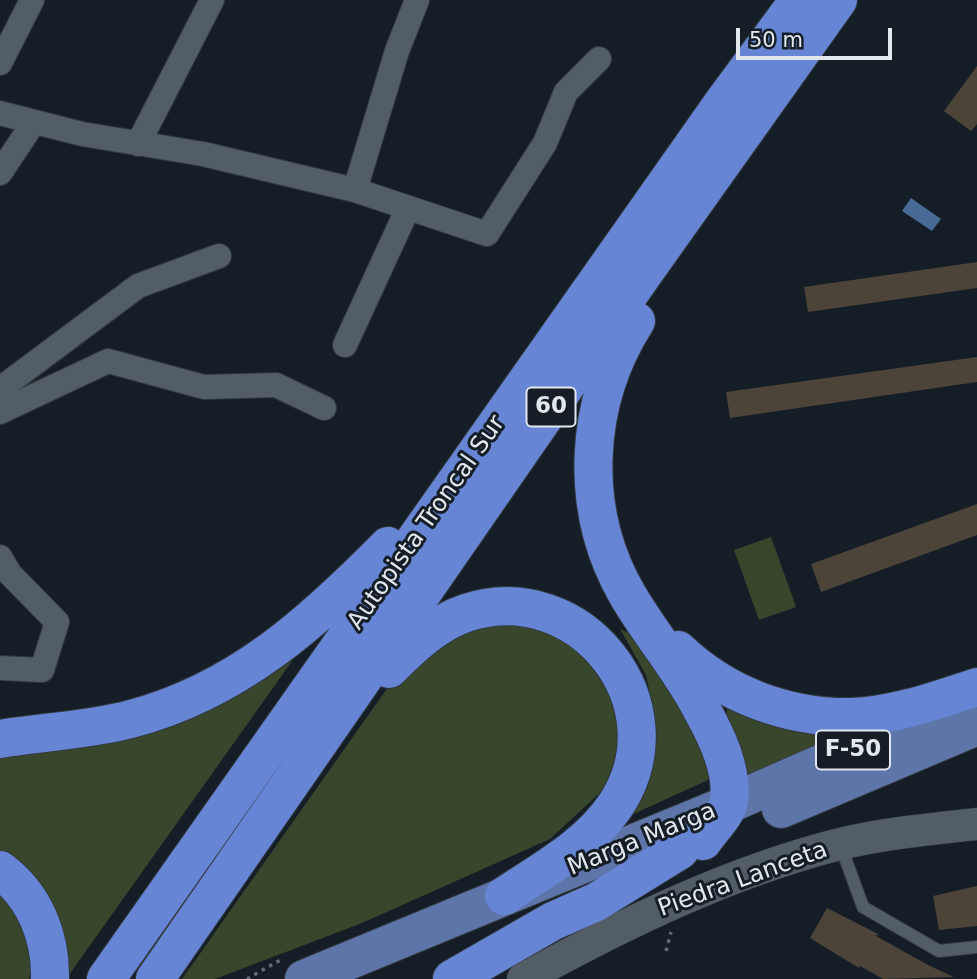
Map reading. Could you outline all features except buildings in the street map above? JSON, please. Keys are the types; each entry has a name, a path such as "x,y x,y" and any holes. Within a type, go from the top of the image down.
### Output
{"highway":[{"name":"Autopista Troncal Sur","path":"106,979 799,0"},
{"name":"Autopista Troncal Sur","path":"155,979 838,0"},
{"path":"452,979 553,921 596,902 691,846 729,804 729,773 710,724 690,687 638,613 606,547 595,499 593,445 604,388 626,335 791,64"},
{"path":"0,738 131,719 203,692 267,656 324,611 394,540 500,419"},
{"path":"315,751 392,666 432,630 466,613 521,607 557,616 589,635 614,663 630,696 636,733 631,770 616,805 582,843 504,896"},
{"path":"638,613 698,669 730,690 768,704 851,717 921,705 977,687"},
{"path":"0,870 19,887 40,921 50,960 50,979"}],"main road":[{"name":"Marga Marga","path":"304,979 729,804 977,695"},
{"name":"Marga Marga","path":"368,979 977,726"}],"street":[{"path":"0,63 32,0"},
{"path":"138,144 212,0"},
{"path":"355,190 397,51 417,0"},
{"path":"0,113 82,135 203,154 355,190 487,234 545,143 566,92 599,59"},
{"path":"0,173 34,122"},
{"path":"345,345 408,208"},
{"path":"0,389 138,286 219,256"},
{"path":"0,412 108,361 204,387 275,385 324,408"},
{"path":"0,557 10,574 57,622 42,670 0,668"},
{"name":"Piedra Lanceta","path":"523,979 603,936 691,896 840,844 977,824"}],"lane":[{"path":"840,844 863,906 939,951 977,947"}],"green space":[{"path":"771,537 796,607 759,620 734,550"},
{"path":"498,623 551,627 594,657 619,699 621,747 604,789 550,839 362,923 215,979 182,979 386,690 445,640"},
{"path":"620,629 652,644 717,767 708,780 629,816 653,765 654,714 646,675"},
{"path":"312,633 66,979 0,854 0,757"},
{"path":"727,702 863,731 747,779 727,720"},
{"path":"0,883 36,954 29,979 0,979"}],"water":[{"path":"911,198 941,219 932,231 902,211"}]}
